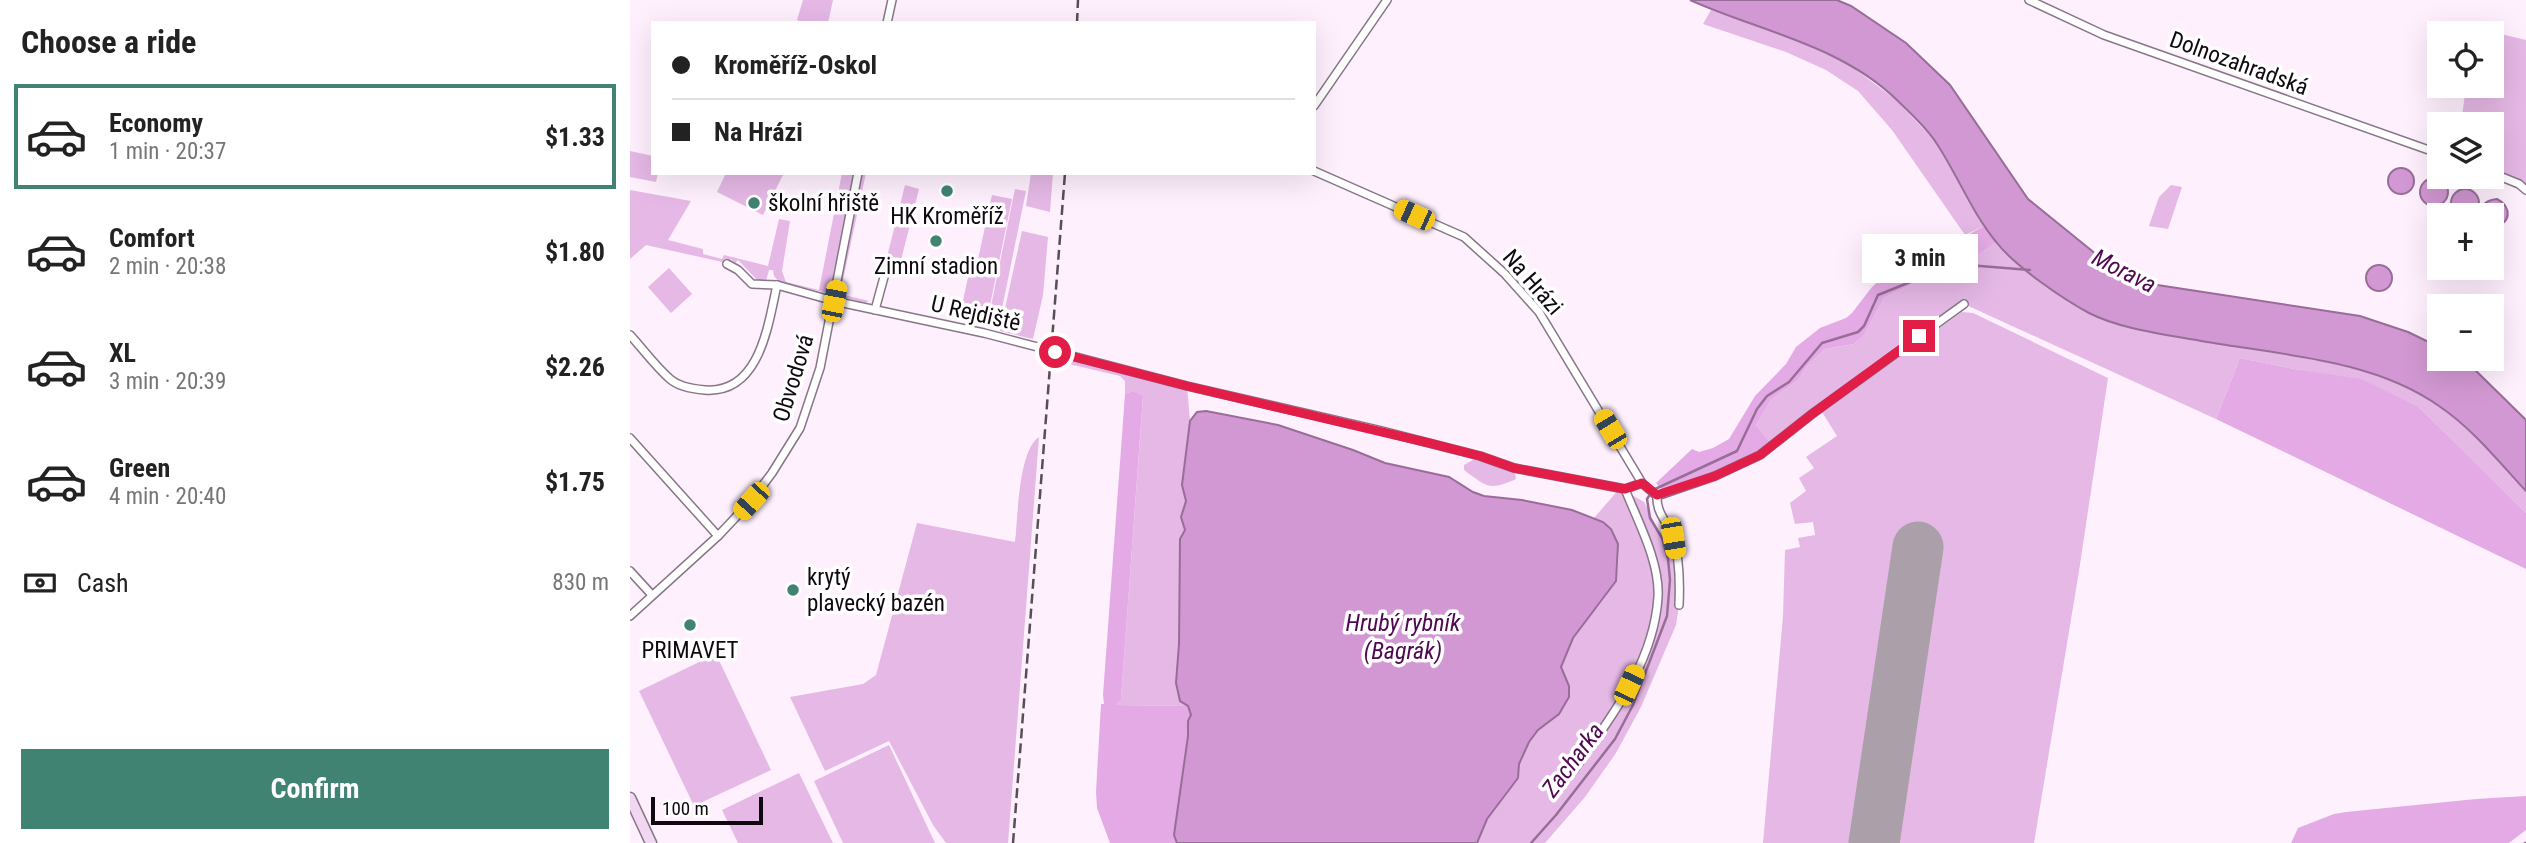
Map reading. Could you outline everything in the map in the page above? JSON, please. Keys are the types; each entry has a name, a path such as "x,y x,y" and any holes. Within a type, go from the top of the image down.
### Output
{"main road":[{"path":"630,798 651,843"}],"street":[{"path":"887,21 892,0"},
{"path":"1316,103 1387,0"},
{"name":"Dolnozahradská","path":"2029,0 2118,40 2427,149"},
{"name":"Na Hrázi","path":"1316,172 1464,237 1504,273 1539,312 1645,485 1657,495"},
{"name":"Obvodová","path":"630,616 718,536 760,491 800,428 813,395 858,175"},
{"path":"2504,178 2526,190"},
{"name":"U Rejdiště","path":"727,264 752,284 777,285 834,301 984,332 1187,386 1480,456 1514,468 1625,489"},
{"path":"875,310 887,266"},
{"path":"630,335 671,380 692,389 713,390 731,385 747,374 764,344 777,285"},
{"path":"1679,605 1680,574 1673,538 1657,510 1657,495 1715,476 1760,455 1964,304"},
{"path":"630,438 718,536"},
{"path":"1574,770 1620,704 1651,633 1658,596 1654,571 1625,489 1645,485"},
{"path":"630,571 652,595"}],"shaded area":[{"path":"803,0 833,0 828,21 797,20"},
{"path":"1711,10 1787,36 1848,64 1895,99 1935,141 1984,226 1965,235 1892,130 1858,91 1826,70 1786,52 1703,24"},
{"path":"2504,35 2526,40 2526,189 2504,177 2504,112 2463,112 2464,98 2504,98"},
{"path":"630,151 651,156 651,175 658,175 656,182 630,177"},
{"name":"školní hřiště","path":"725,175 783,175 763,215 717,192"},
{"path":"842,175 854,175 828,293 779,282 773,270 769,270 766,281 758,281 738,260 735,263 731,259 727,263 646,245 630,259 630,190 691,201 668,240 703,249 703,254 722,259 724,255 768,266 779,219 790,221 782,271 786,282 819,290"},
{"path":"861,175 866,175 841,289 844,295 869,301 865,303 842,297 839,292"},
{"path":"1031,175 1053,175 1050,212 1026,206"},
{"path":"905,185 919,189 898,272 884,269"},
{"path":"2171,185 2182,187 2168,229 2149,226 2159,197"},
{"path":"1015,189 1026,191 1000,318 989,316"},
{"path":"992,195 1012,199 989,310 962,305 969,273 975,273"},
{"path":"1984,226 1996,242 1962,267 1931,275 1884,298 1864,335 1854,344 1825,349 1807,366 1798,380 1771,400 1756,425 1770,442 1746,458 1705,476 1662,490 1656,483 1692,449 1699,452 1729,439 1755,396 1786,364 1796,347 1820,328 1846,318 1892,268 1902,265 1913,268 1931,261 1940,250"},
{"path":"1022,231 1048,237 1043,295 1033,339 1000,331"},
{"path":"1996,242 2049,288 2092,314 2143,330 2365,369 2404,384 2440,406 2475,435 2526,491 2526,513 2420,408 2299,370 2240,358 2216,419 1964,304 1871,365 1770,442 1756,425 1771,400 1798,380 1807,366 1825,349 1854,344 1864,335 1884,298 1931,275 1962,267"},
{"path":"669,268 692,294 671,313 648,287"},
{"path":"1962,312 1973,313 2108,378 2034,843 1893,843 1936,548 1902,543 1857,843 1763,843 1783,616 1785,550 1800,547 1798,538 1815,535 1813,522 1795,524 1790,503 1806,491 1799,478 1814,468 1806,457 1837,436 1822,412"},
{"path":"2240,358 2361,379 2420,408 2526,513 2526,569 2216,419"},
{"path":"1081,359 1187,386 1190,421 1182,485 1186,501 1183,516 1185,530 1180,539 1176,683 1180,701 1187,706 1116,705 1121,699 1143,397 1133,391 1125,394 1125,381 1120,376 1069,364 1069,361"},
{"path":"1133,391 1143,396 1121,699 1116,705 1187,706 1191,710 1174,834 1177,843 1110,843 1097,808 1101,704 1104,704 1125,394"},
{"path":"1039,437 1008,843 946,843 933,825 889,741 825,771 790,697 863,684 876,675 917,523 1015,542 1023,470 1032,445"},
{"path":"1480,456 1514,468 1516,479 1494,486 1478,480 1464,470 1464,465"},
{"path":"1620,488 1644,502 1674,562 1679,605 1676,625 1641,707 1616,753 1585,797 1545,843 1477,843 1487,819 1518,778 1519,764 1529,742 1538,730 1559,714 1569,697 1561,669 1566,649 1604,598 1617,569 1618,551 1614,535 1608,527 1594,518"},
{"path":"716,654 771,770 694,806 639,691"},
{"path":"889,745 935,843 843,843 814,781"},
{"path":"799,773 833,843 738,843 722,810"},
{"path":"2526,796 2526,830 2509,843 2291,843 2298,828 2334,814"}],"water":[{"name":"Morava","path":"1690,0 1837,0 1851,6 1906,43 1950,85 2028,199 2102,259 2151,284 2360,316 2427,341 2427,371 2476,371 2526,420 2526,491 2485,446 2451,415 2414,391 2386,378 2328,362 2131,328 2102,319 2078,307 2040,282 2005,252 1980,219 1933,138 1876,82 1851,66 1798,41"},
{"path":"2401,168 2411,171 2414,181 2411,191 2401,194 2391,191 2388,181 2391,171"},
{"path":"2427,180 2427,189 2447,189 2447,197 2442,203 2427,204 2421,197 2421,187"},
{"path":"2465,189 2475,193 2479,203 2451,203 2455,193"},
{"path":"2497,199 2503,203 2485,203"},
{"path":"2504,204 2508,216 2504,222"},
{"path":"2379,265 2389,268 2392,278 2389,288 2379,291 2369,288 2366,278 2369,268"},
{"name":"Hrubý rybník (Bagrák)","path":"1206,411 1278,425 1385,463 1449,477 1484,496 1572,510 1603,522 1611,529 1618,544 1616,581 1573,638 1561,667 1569,686 1569,697 1559,714 1538,730 1529,742 1519,764 1518,778 1487,819 1477,843 1177,843 1174,835 1188,721 1191,715 1188,706 1180,701 1176,683 1180,539 1185,530 1181,517 1186,501 1182,485 1190,421 1197,412"}],"waterway":[{"name":"Zacharka","path":"1531,843 1615,739 1633,705 1667,616 1670,580 1668,559 1662,538 1650,518 1647,499 1653,490 1737,451 1757,409 1767,396 1789,382 1822,343 1858,332 1864,326 1878,295 1955,264 2030,270"}],"runway":[{"path":"1874,843 1918,547"}],"railway":[{"path":"1077,21 1078,0"},
{"path":"1013,843 1065,175"}],"place":[{"name":"HK Kroměříž","path":"947,191"},
{"name":"školní hřiště","path":"754,203"},
{"name":"Zimní stadion","path":"936,241"},
{"name":"krytý plavecký bazén","path":"793,590"},
{"name":"PRIMAVET","path":"690,625"}],"route":[{"path":"1055,352 1429,443 1514,468 1625,489 1642,483 1657,495 1687,487 1760,455 1919,336"}]}
